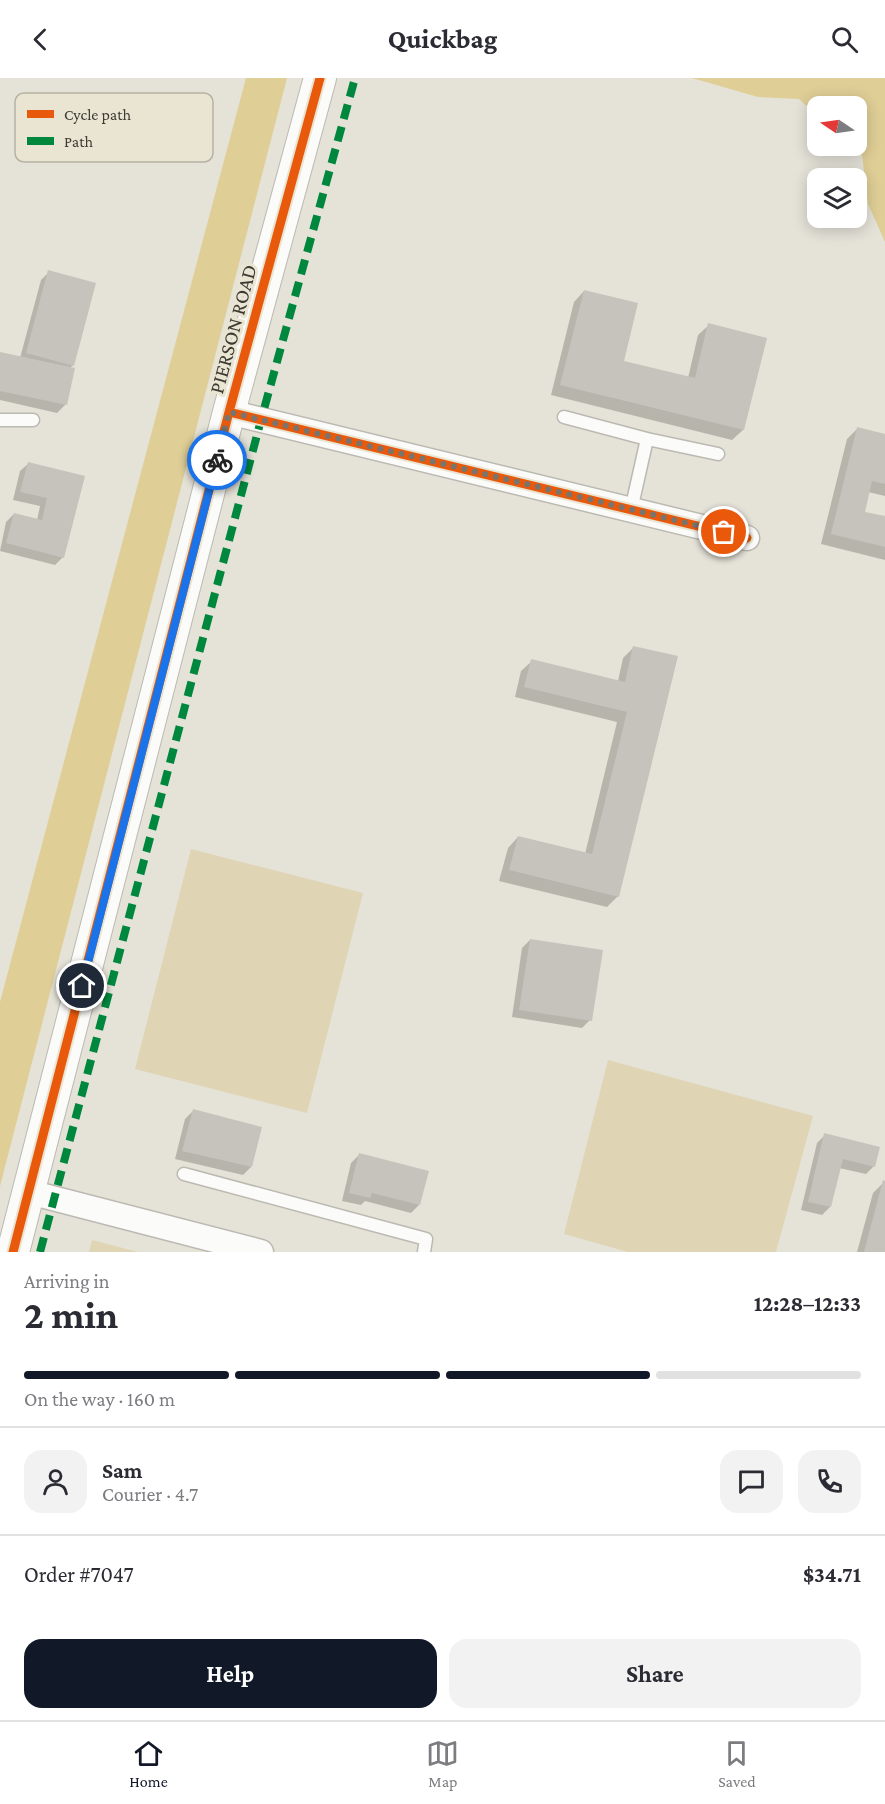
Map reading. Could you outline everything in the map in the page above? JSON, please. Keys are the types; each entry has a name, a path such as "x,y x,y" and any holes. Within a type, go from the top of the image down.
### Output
{"street":[{"name":"PIERSON ROAD","path":"13,1252 229,412 320,78"},
{"path":"229,412 747,538"},
{"path":"28,1192 261,1252"}],"lane":[{"path":"564,417 647,439 718,454"},
{"path":"0,420 33,420"},
{"path":"631,510 647,439"},
{"path":"184,1174 426,1239 423,1252"}],"shaded area":[{"path":"246,78 287,78 0,1186 0,1002"},
{"path":"692,78 885,78 885,242 868,204 867,168 864,168 862,156 867,156 867,96 807,96 807,107 799,99 758,97"},
{"path":"191,849 363,893 307,1113 135,1069"},
{"path":"608,1060 813,1116 776,1252 628,1252 564,1234"},
{"path":"92,1240 138,1252 89,1252"}],"building":[{"path":"48,270 96,283 74,366 26,353"},
{"path":"584,290 638,303 624,361 695,378 708,323 767,338 744,430 560,385"},
{"path":"0,352 75,368 67,405 0,391"},
{"path":"857,427 885,434 885,484 872,481 865,512 885,516 885,547 831,534"},
{"path":"28,462 85,476 64,558 6,543 14,513 42,520 47,498 20,492"},
{"path":"633,646 678,656 619,897 509,870 518,836 592,854 627,712 524,687 531,659 625,682"},
{"path":"530,939 603,950 592,1021 519,1010"},
{"path":"193,1109 262,1127 252,1167 182,1151"},
{"path":"824,1133 880,1147 875,1167 843,1159 831,1207 808,1202"},
{"path":"359,1153 429,1171 420,1205 372,1193 370,1198 349,1193"},
{"path":"883,1180 885,1181 885,1252 864,1252"}],"marked path":[{"path":"40,1252 261,420 355,78"}],"cycle path":[{"path":"13,1252 229,412 320,78"},
{"path":"229,412 747,538"}],"way so far":[{"path":"217,460 229,412 724,532"}],"route":[{"path":"82,986 217,460"}]}
